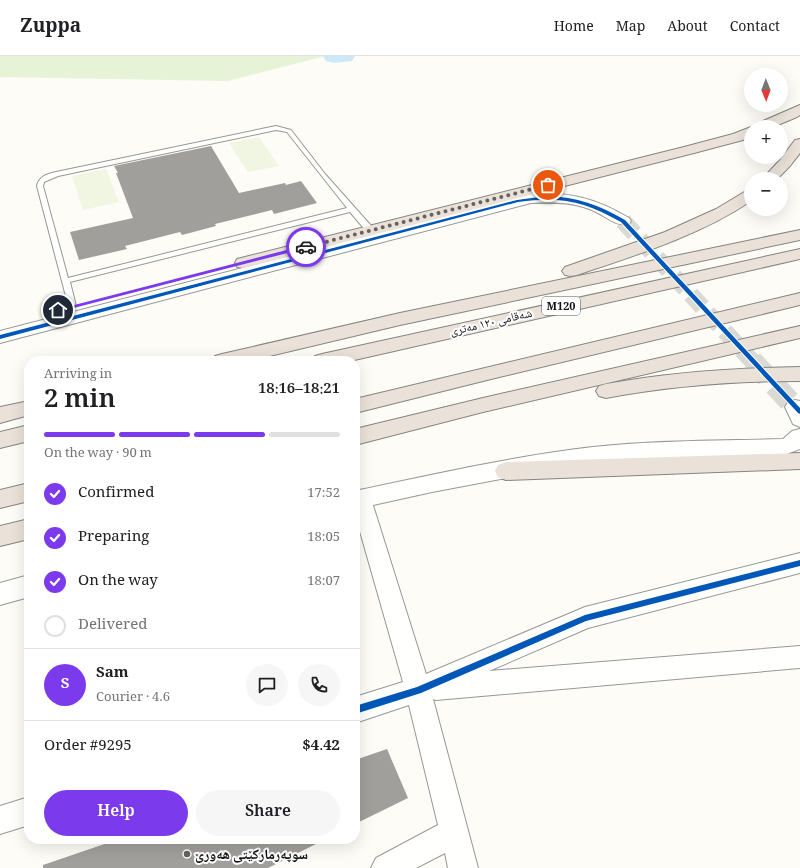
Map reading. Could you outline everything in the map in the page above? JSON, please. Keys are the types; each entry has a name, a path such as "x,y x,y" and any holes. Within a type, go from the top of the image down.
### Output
{"highway":[{"path":"778,120 800,109"},
{"path":"243,263 689,150 744,134"},
{"path":"776,172 785,164 800,144"},
{"path":"224,356 294,336 508,288 570,271 636,250 685,230 712,217 744,198"},
{"path":"243,356 400,319 800,235"},
{"name":"شەقامی ١٢٠ مەتری","path":"344,356 800,254"},
{"path":"360,405 487,372 800,299"},
{"path":"360,437 483,406 800,332"},
{"path":"360,448 486,415 628,386 729,376 800,374"},
{"path":"0,415 24,409"},
{"path":"0,440 24,434"},
{"path":"506,470 800,461"},
{"path":"0,499 24,493"},
{"path":"0,536 24,530"}],"street":[{"path":"0,337 530,198 564,198 578,200 601,208 623,221"},
{"path":"0,325 243,263"},
{"path":"360,500 432,483 549,461 588,456 654,451 784,447 792,444 800,437"},
{"path":"360,506 418,690 456,832 463,868"},
{"path":"360,708 418,690 585,618 800,563"},
{"path":"0,594 24,587"},
{"path":"418,690 800,657"},
{"path":"0,820 24,813"},
{"path":"386,868 456,832"}],"lane":[{"path":"72,306 40,186 41,181 56,174 282,128 289,131 352,210 370,230"},
{"path":"65,282 352,210"}],"green space":[{"path":"0,56 326,56 228,81 0,77"},
{"path":"259,137 279,166 248,172 229,143"},
{"path":"106,169 119,202 83,210 72,176"}],"building":[{"path":"211,146 239,193 301,181 317,203 274,214 272,210 215,224 216,226 182,235 180,232 125,246 127,249 79,260 70,232 133,218 116,173 118,173 114,166"},
{"path":"387,749 408,798 360,822 360,758"},
{"name":"سوپەرمارکێتی هەورێ","path":"104,844 316,844 268,868 43,868 43,865"}],"waterway":[{"path":"334,56 344,56"}],"tunnel":[{"path":"623,221 753,362"},
{"path":"752,361 795,407"}],"cycle path":[{"path":"0,337 518,201 560,198 597,207 623,221 800,412"},
{"path":"360,708 418,690 585,618 800,563"}],"way so far":[{"path":"306,247 548,185"}],"place":[{"name":"سوپەرمارکێتی هەورێ","path":"187,854"}],"route":[{"path":"58,310 306,247"}]}
